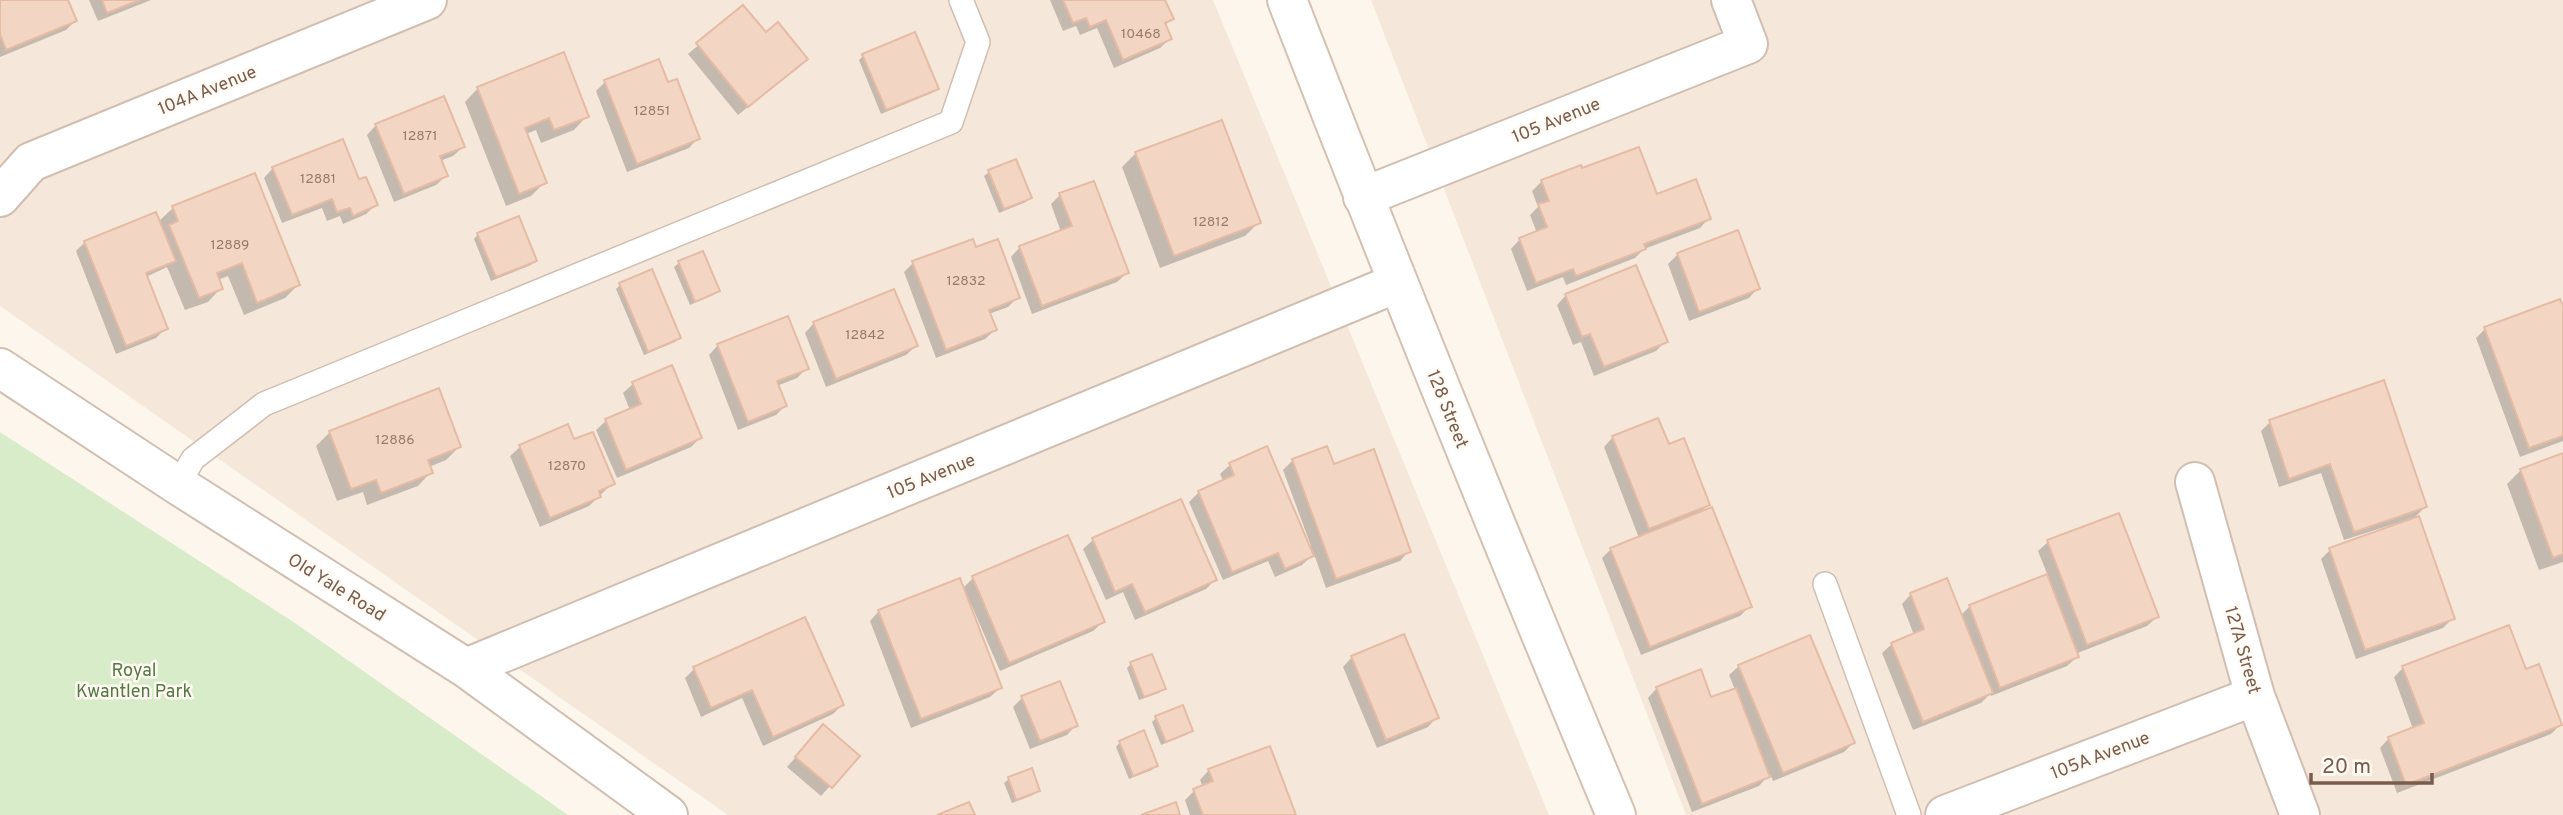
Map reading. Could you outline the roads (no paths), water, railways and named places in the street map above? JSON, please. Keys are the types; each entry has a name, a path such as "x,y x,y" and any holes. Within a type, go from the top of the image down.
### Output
{"street":[{"name":"104A Avenue","path":"0,197 32,162 427,0"},
{"name":"128 Street","path":"1287,0 1397,284 1616,815"},
{"name":"105 Avenue","path":"1363,197 1748,44 1731,0"},
{"name":"105 Avenue","path":"466,668 1397,284"},
{"name":"Old Yale Road","path":"0,368 466,668 668,815"},
{"name":"127A Street","path":"2196,482 2255,696 2300,815"},
{"name":"105A Avenue","path":"1945,815 2255,696"}],"lane":[{"path":"178,485 193,459 264,404 951,122 978,42 961,0"},
{"path":"1825,584 1909,815"}],"park label":[{"name":"Royal Kwantlen Park","path":"134,680"}]}
